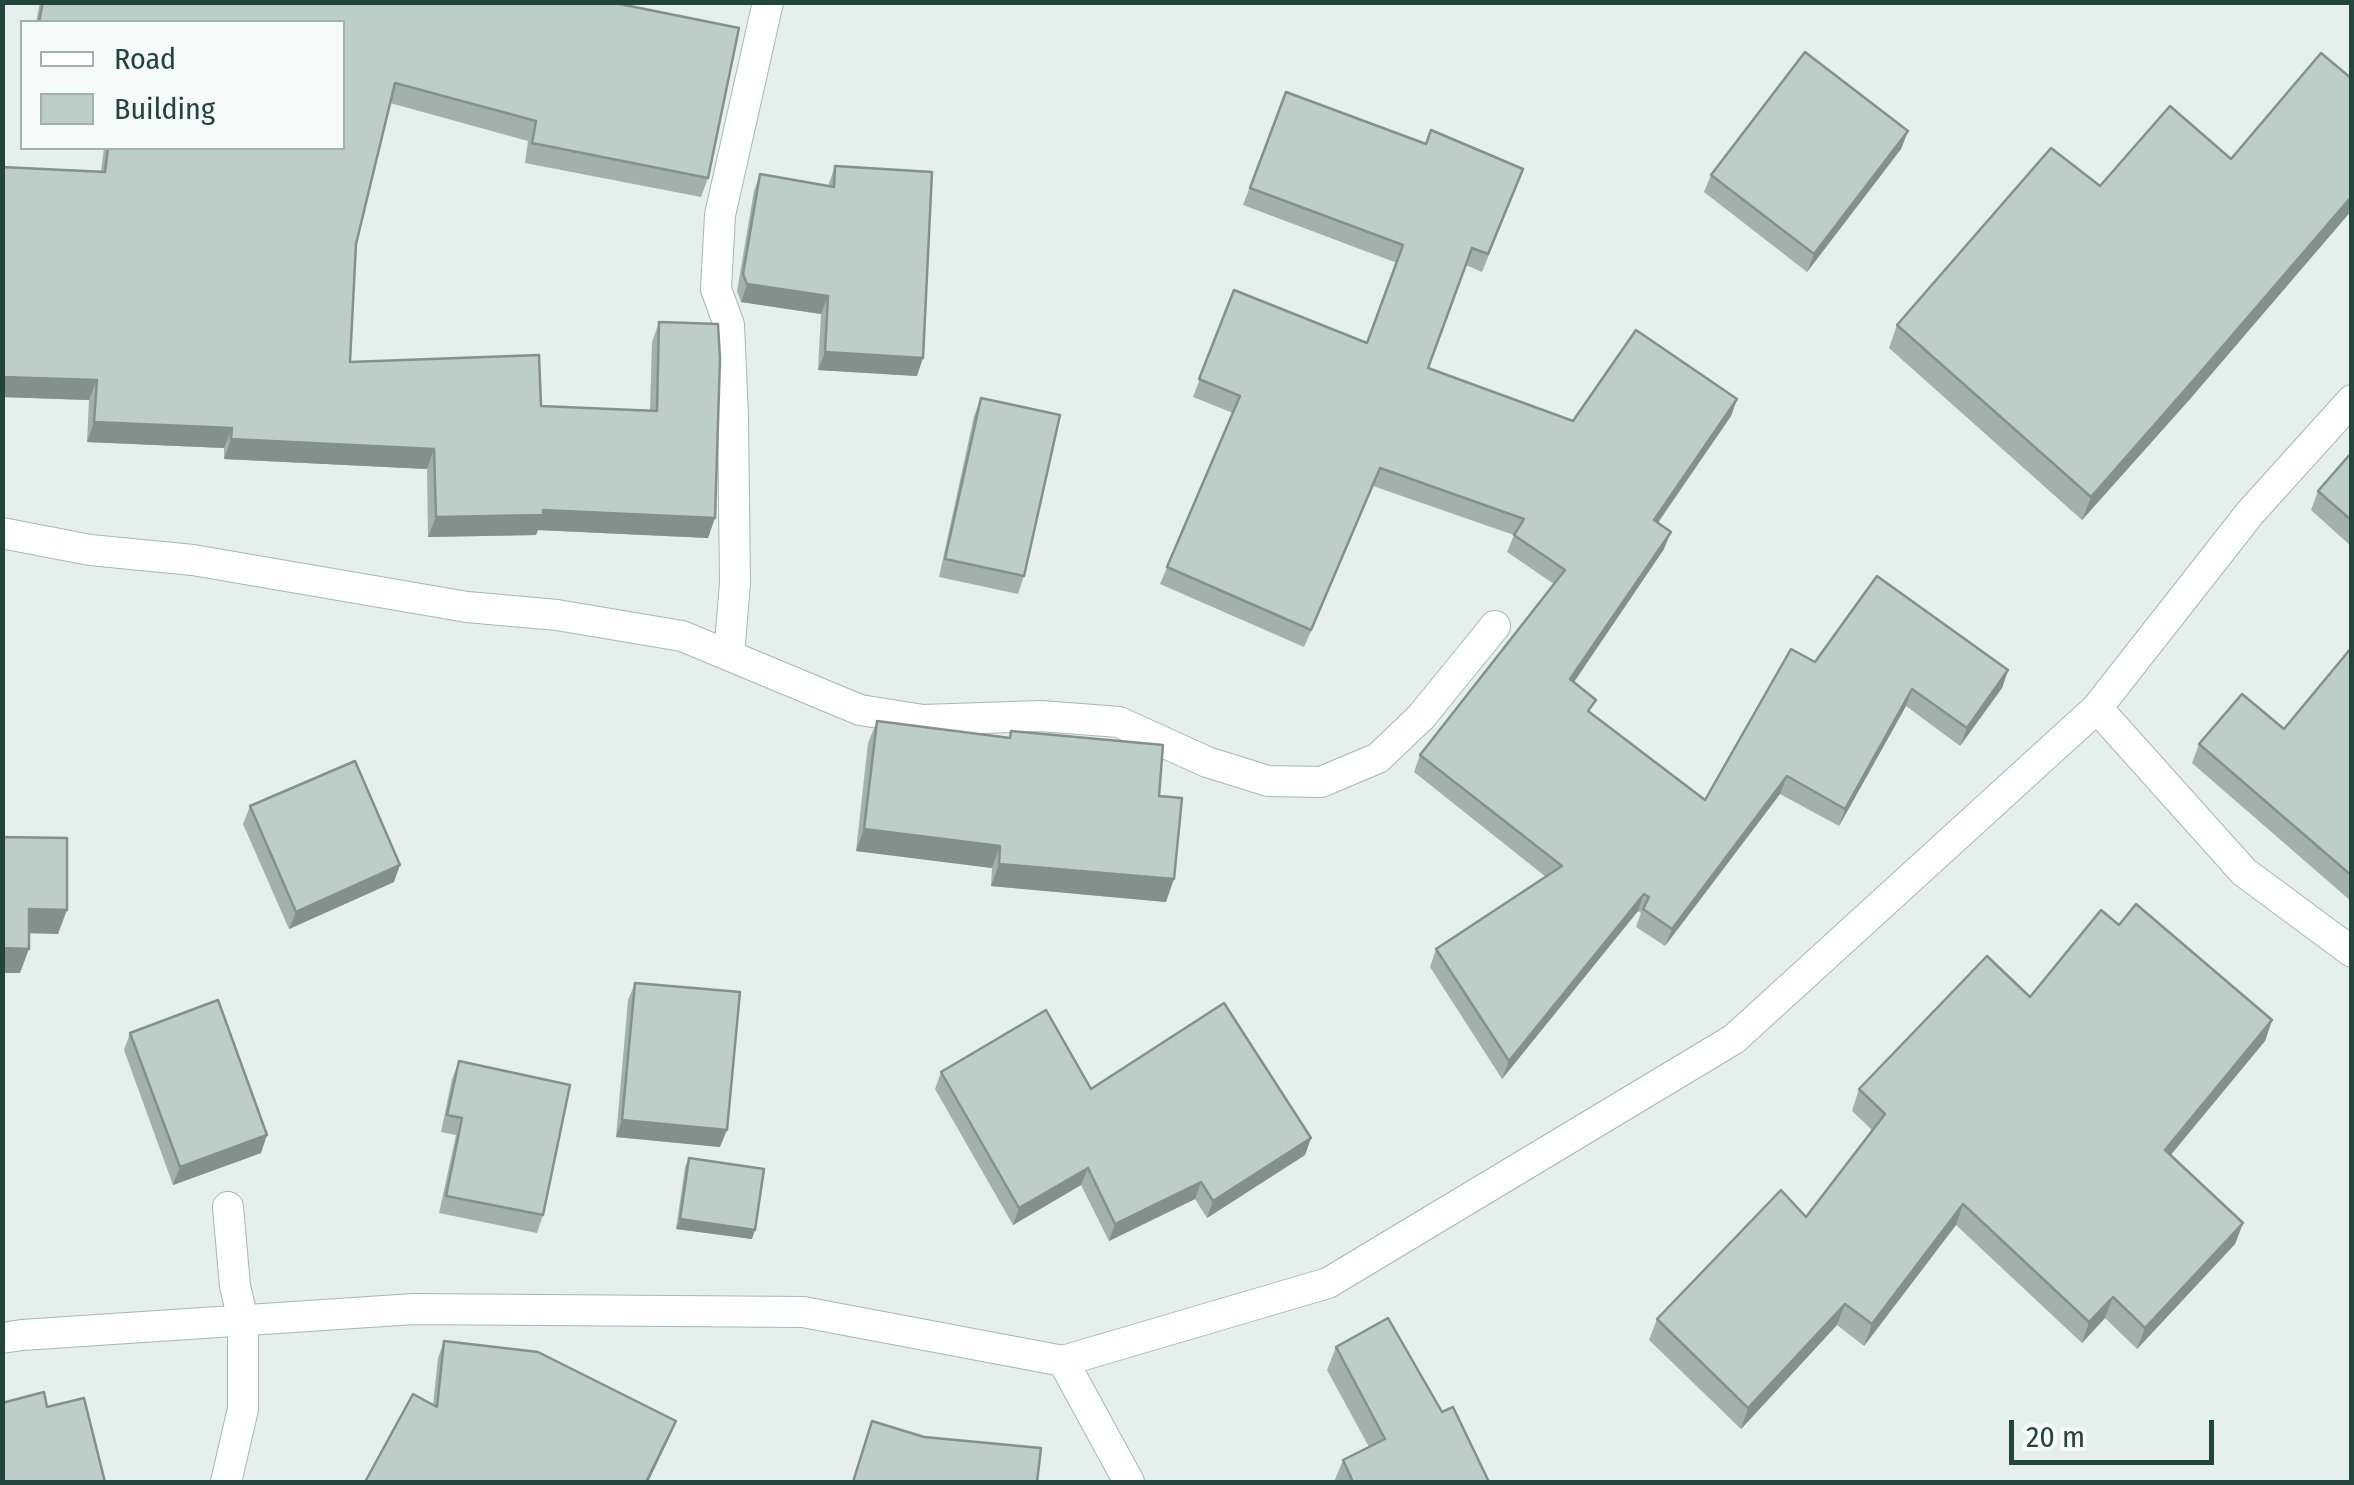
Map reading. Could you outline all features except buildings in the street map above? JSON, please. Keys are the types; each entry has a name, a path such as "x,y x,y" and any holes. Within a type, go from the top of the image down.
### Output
{"street":[{"path":"729,655 735,583 733,417 729,325 716,289 718,234 768,2"},
{"path":"2,1338 414,1310 803,1312 1063,1361 1328,1283 1734,1039 2096,708 2250,513 2352,400"},
{"path":"2,532 90,550 193,560 467,606 682,636 860,710 923,720 1040,716 1119,722 1208,762 1268,780 1322,782 1378,758 1421,718 1495,626"},
{"path":"2096,708 2244,872 2352,952"},
{"path":"226,1482 243,1409 243,1320 235,1286 228,1207"},
{"path":"1063,1361 1129,1482"}]}
